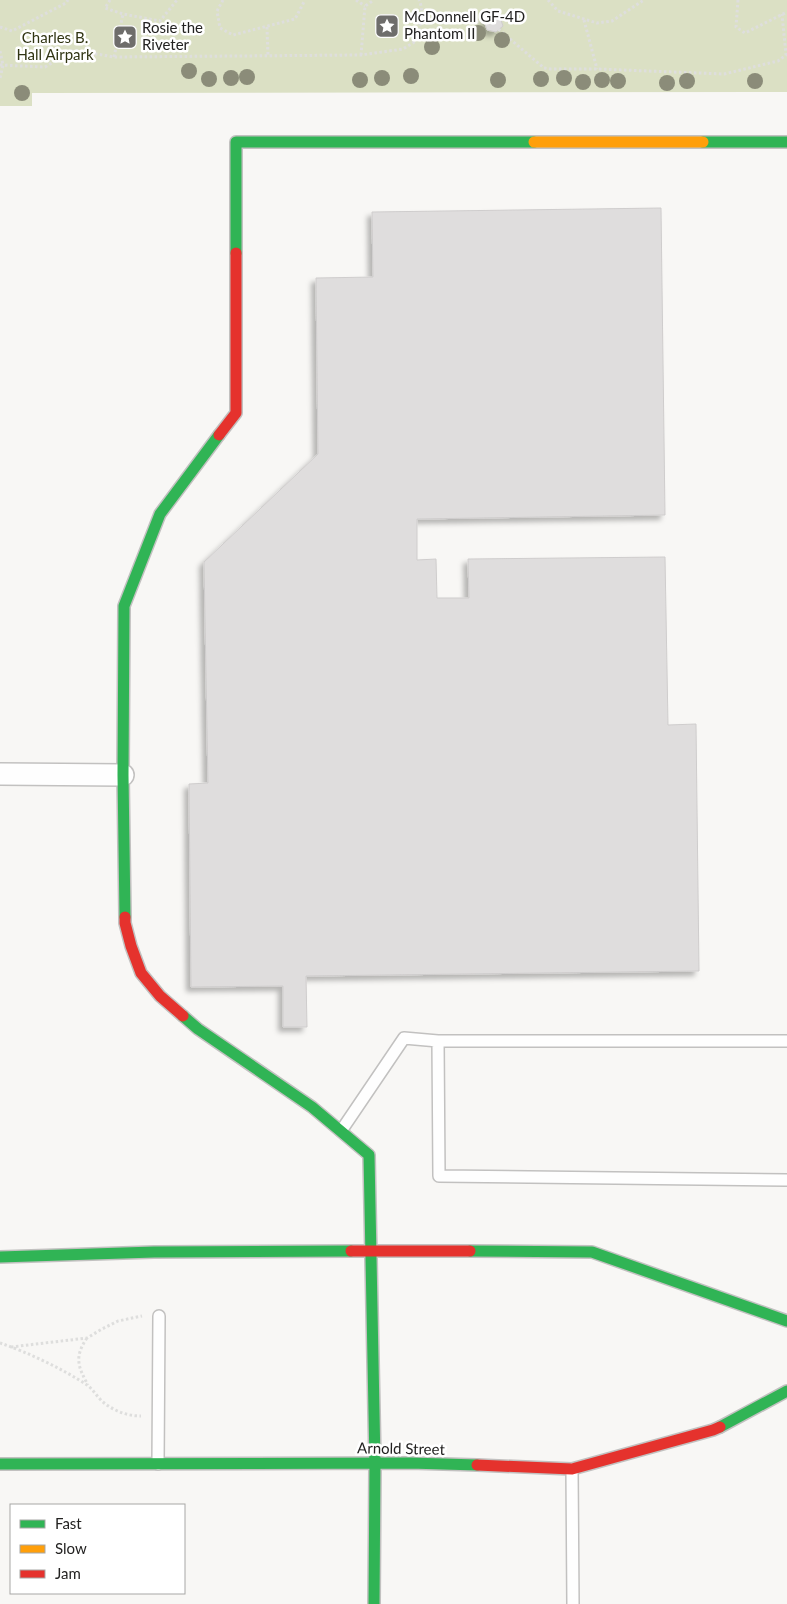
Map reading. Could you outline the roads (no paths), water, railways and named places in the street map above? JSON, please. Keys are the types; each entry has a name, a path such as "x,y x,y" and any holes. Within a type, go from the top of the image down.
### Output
{"street":[{"path":"374,1604 375,1463 369,1155 312,1107 198,1029 160,996 141,973 125,923 123,775 124,606 160,514 236,413 236,142 787,142"},
{"path":"0,774 123,775"},
{"path":"0,1257 154,1252 592,1252 787,1321"},
{"name":"Arnold Street","path":"0,1464 375,1463 572,1469 713,1430 787,1391"}],"lane":[{"path":"340,1131 404,1038 438,1041 787,1041"},
{"path":"438,1041 439,1176 787,1180"},
{"path":"158,1464 159,1316"},
{"path":"572,1469 573,1604"}],"place":[{"name":"McDonnell GF-4D Phantom II","path":"387,26"},
{"name":"Rosie the Riveter","path":"125,37"}],"park label":[{"name":"Charles B. Hall Airpark","path":"55,46"}]}
